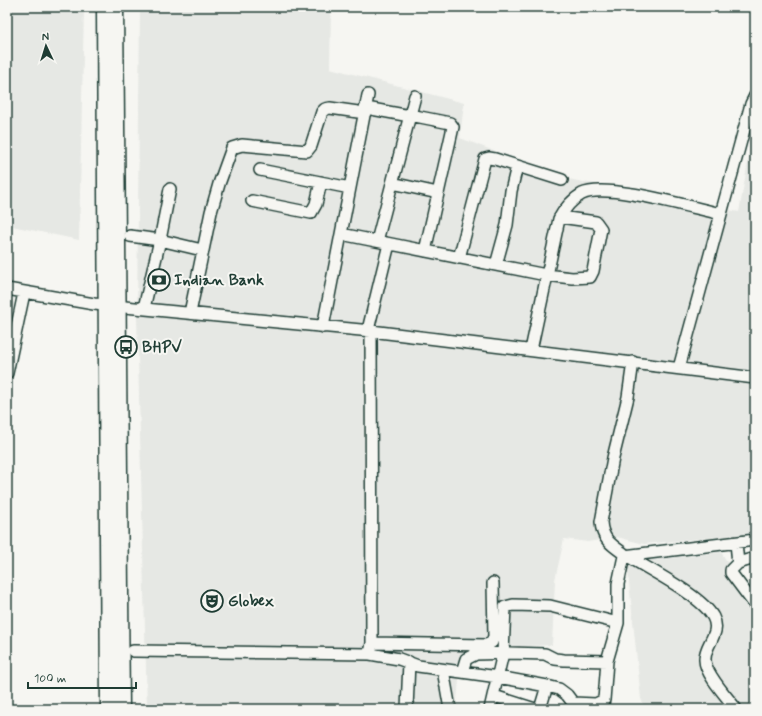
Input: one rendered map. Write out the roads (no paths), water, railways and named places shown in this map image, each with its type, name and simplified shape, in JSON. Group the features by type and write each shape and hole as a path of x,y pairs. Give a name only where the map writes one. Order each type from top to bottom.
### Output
{"main road":[{"path":"104,7 122,709"},
{"path":"108,709 112,306 118,111 116,7"}],"street":[{"path":"324,326 368,95"},
{"path":"377,241 415,96"},
{"path":"679,368 751,104 755,96"},
{"path":"190,313 202,250 218,184 232,148 242,145 307,151 311,146 322,112 325,109 330,108 410,115 450,123 453,127 425,251"},
{"path":"459,258 485,159 489,158 562,180"},
{"path":"496,265 506,226 511,191 517,166"},
{"path":"260,170 350,188"},
{"path":"252,201 311,213 316,204 321,182"},
{"path":"392,183 438,193"},
{"path":"144,308 170,189"},
{"path":"531,350 546,275 560,217 563,211 582,194 606,190 721,214"},
{"path":"341,234 546,275 583,279 590,277 593,271 601,229 599,225 596,222 560,217"},
{"path":"130,236 160,240 202,250"},
{"path":"371,649 369,331 389,244"},
{"path":"7,290 112,306 369,331 755,378"},
{"path":"7,373 24,293"},
{"path":"633,362 628,397 604,496 601,522 602,532 606,539 625,555 684,590 706,607 714,618 716,628 712,643 706,652 705,663 713,679 736,709"},
{"path":"625,555 755,540"},
{"path":"736,543 738,563"},
{"path":"371,649 418,666 498,676 560,689 573,706 602,702 604,698 607,661 618,623 618,584 625,555"},
{"path":"755,558 738,563 731,570 755,605"},
{"path":"133,651 371,649 487,645 492,642 494,636 493,583"},
{"path":"490,709 503,653 503,611 507,606 558,607 618,623"},
{"path":"462,672 466,659 470,656 503,653 545,654 555,659 564,660 607,661"},
{"path":"408,709 409,662"},
{"path":"444,670 450,709"},
{"path":"540,709 548,686"},
{"path":"494,696 535,709"}],"place":[{"name":"Indian Bank","path":"159,280"},
{"name":"BHPV","path":"126,347"},
{"name":"Globex","path":"212,601"}]}
